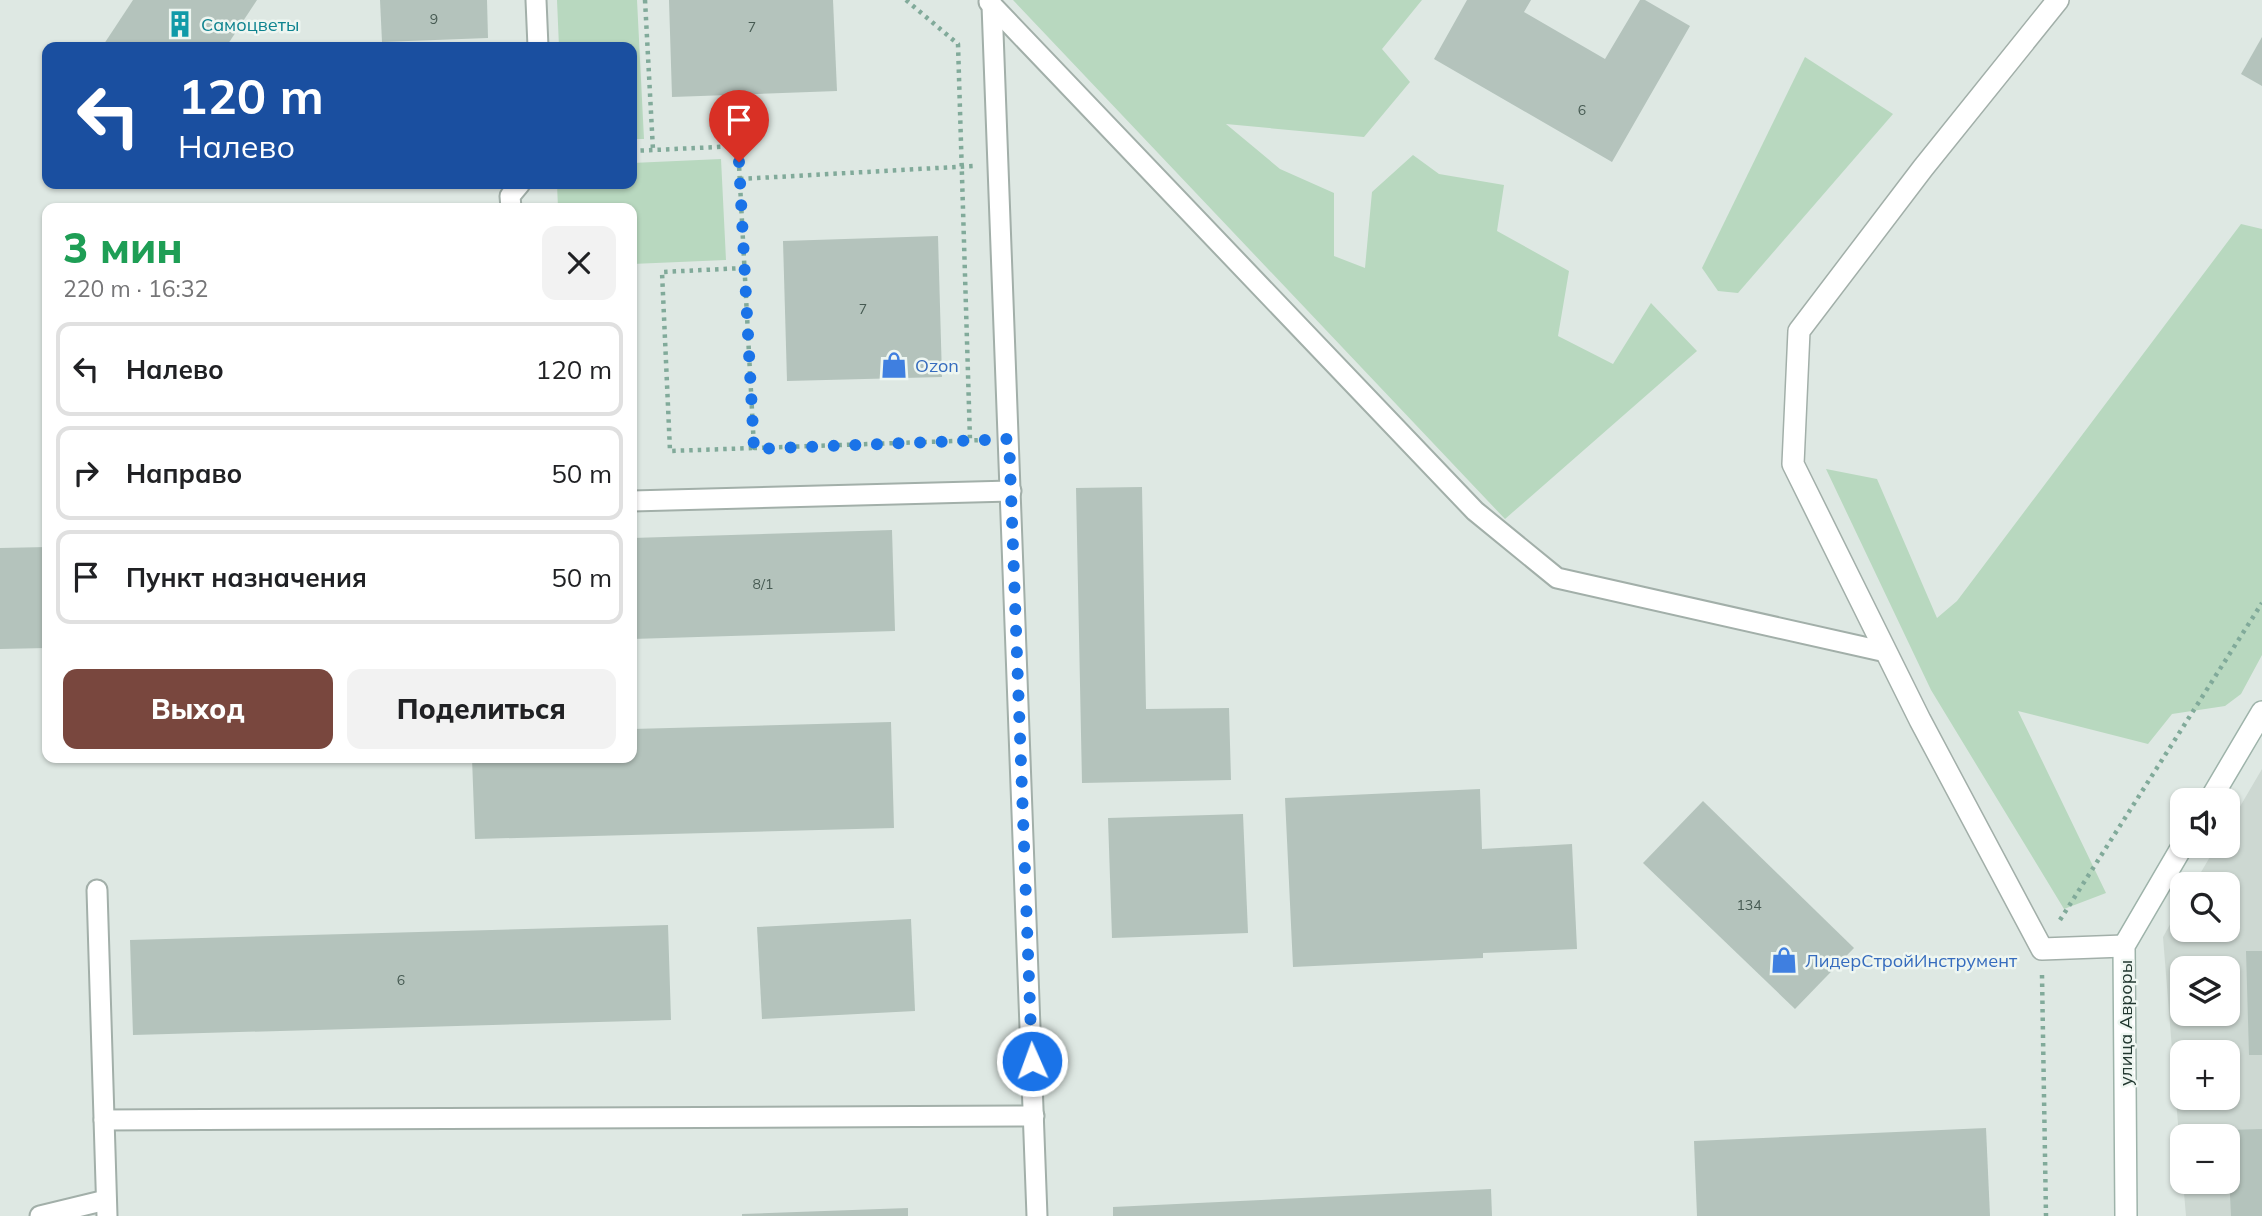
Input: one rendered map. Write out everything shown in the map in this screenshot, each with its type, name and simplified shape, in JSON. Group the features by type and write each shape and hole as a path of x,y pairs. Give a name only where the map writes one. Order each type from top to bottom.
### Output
{"street":[{"path":"2058,0 1923,168 1799,331 1793,464 1886,652 2042,949 2124,946"},
{"path":"2217,788 2262,712"},
{"name":"улица Авроры","path":"2126,1216 2124,946 2175,858"}],"lane":[{"path":"536,0 538,42"},
{"path":"989,2 1475,511 1557,578 1886,652"},
{"path":"989,2 999,165 1037,1216"},
{"path":"637,501 1011,491"},
{"path":"40,1216 106,1208 97,890"},
{"path":"104,1119 1034,1116"}],"path":[{"path":"645,0 653,150"},
{"path":"906,0 958,44 970,440"},
{"path":"637,151 738,145 754,449"},
{"path":"740,179 999,165"},
{"path":"745,268 662,272 670,451 1009,439"},
{"path":"2046,1216 2042,949 2262,603"}],"shaded area":[{"path":"2262,769 2262,1216 2186,1216 2184,1194 2240,1194 2240,1124 2178,1124 2177,1110 2240,1110 2240,1040 2171,1040 2170,1026 2240,1026 2240,956 2170,956 2170,1024 2163,937 2170,924 2170,942 2240,942 2240,872 2201,872 2209,858 2240,858 2240,807"}],"green space":[{"path":"557,0 637,0 644,139 637,139 637,42 559,42"},
{"path":"1013,0 1422,0 1382,49 1410,82 1364,137 1226,124 1280,169 1334,193 1334,256 1365,268 1372,192 1413,155 1439,174 1504,185 1497,231 1569,271 1558,336 1613,364 1651,303 1697,351 1505,519"},
{"path":"1805,57 1893,114 1738,293 1718,291 1702,268"},
{"path":"721,159 726,260 637,264 637,203 558,203 557,189 637,189 637,163"},
{"path":"2241,224 2262,229 2262,655 2241,694 2225,706 2172,714 2148,744 2018,711 2106,893 2064,909 1931,690 1826,469 1877,479 1937,618 1957,601"}],"building":[{"name":"Самоцветы","path":"133,0 257,0 229,42 105,42"},
{"path":"380,0 487,0 488,38 382,42"},
{"path":"669,0 833,0 837,91 672,97"},
{"path":"1467,0 1531,0 1524,12 1605,59 1640,0 1645,0 1690,26 1612,162 1434,59"},
{"path":"2262,37 2262,86 2241,74"},
{"path":"938,236 942,377 787,381 783,241"},
{"path":"1142,487 1146,709 1229,708 1231,780 1082,783 1076,488"},
{"path":"892,530 895,631 637,639 637,538"},
{"path":"42,547 42,648 0,649 0,548"},
{"path":"891,722 894,828 475,839 472,763 637,763 637,729"},
{"path":"1480,789 1482,849 1572,844 1577,949 1483,953 1483,958 1293,967 1285,798"},
{"path":"1703,801 1854,948 1795,1009 1643,863"},
{"path":"1243,814 1248,933 1112,938 1108,818"},
{"path":"911,919 915,1011 762,1019 757,927"},
{"path":"668,925 671,1020 133,1035 130,940"},
{"path":"2246,951 2262,951 2262,1055 2249,1055"},
{"path":"1986,1128 1990,1216 1697,1216 1694,1141"},
{"path":"2262,1129 2262,1216 2231,1216 2230,1194 2240,1194 2240,1130"},
{"path":"1491,1189 1492,1216 1113,1216 1113,1207"},
{"path":"908,1208 908,1216 742,1216 742,1214"}],"place":[{"name":"Самоцветы","path":"180,24"},
{"name":"Ozon","path":"894,365"},
{"name":"ЛидерСтройИнструмент","path":"1784,960"}],"route":[{"path":"739,162 754,449 1009,439 1032,1061"}]}
